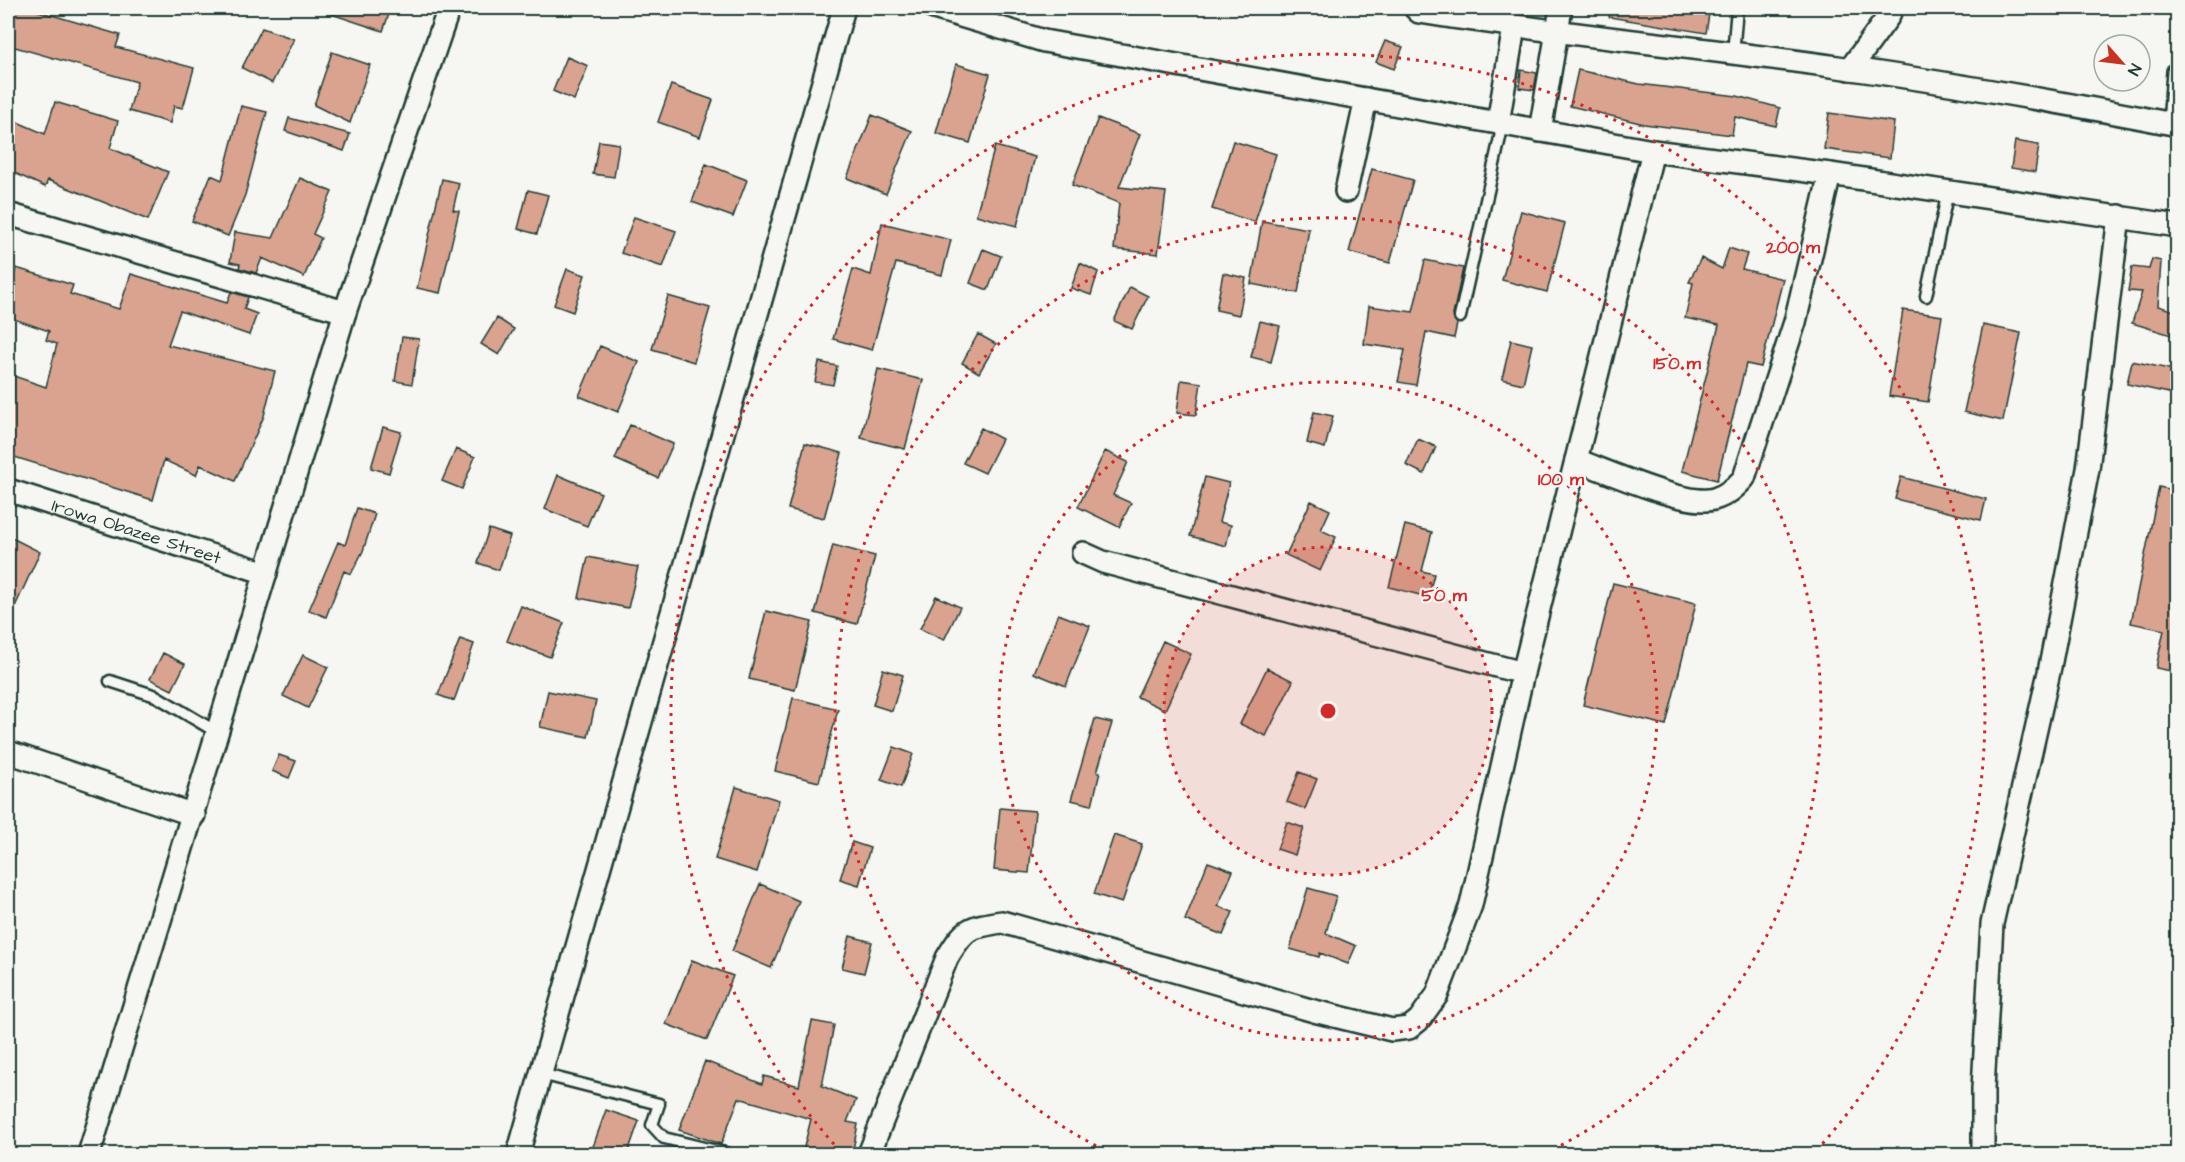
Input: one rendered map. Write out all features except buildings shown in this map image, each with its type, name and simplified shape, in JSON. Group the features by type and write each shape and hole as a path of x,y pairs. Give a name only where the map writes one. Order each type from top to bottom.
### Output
{"street":[{"path":"89,1155 345,312 449,8"},
{"path":"518,1155 844,8"},
{"path":"934,8 1044,41 1653,152 1830,174 2178,226"},
{"path":"1415,8 1419,12 1514,27 1850,69 2095,109 2176,125 2178,72"},
{"path":"1540,131 1561,8"},
{"path":"1850,69 1888,17 1892,8"},
{"path":"1501,124 1514,27"},
{"path":"1346,191 1366,99"},
{"path":"869,1155 947,958 962,933 980,926 1002,922 1314,1011 1392,1030 1409,1028 1419,1020 1437,995 1471,905 1523,673 1653,152"},
{"path":"1576,460 1690,500 1712,500 1728,494 1744,478 1795,322 1830,174"},
{"path":"8,214 345,312"},
{"path":"1983,1155 1983,1089 1992,924 2049,672 2088,469 2118,216"},
{"name":"Irowa Obazee Street","path":"8,490 266,573"},
{"path":"1083,553 1103,562 1523,673"},
{"path":"8,752 194,815"}],"lane":[{"path":"1733,54 1737,8"},
{"path":"1460,317 1501,124"},
{"path":"1926,296 1947,191"},
{"path":"110,681 156,696 216,731"},
{"path":"541,1074 659,1104 652,1125 664,1138 729,1155"}]}
